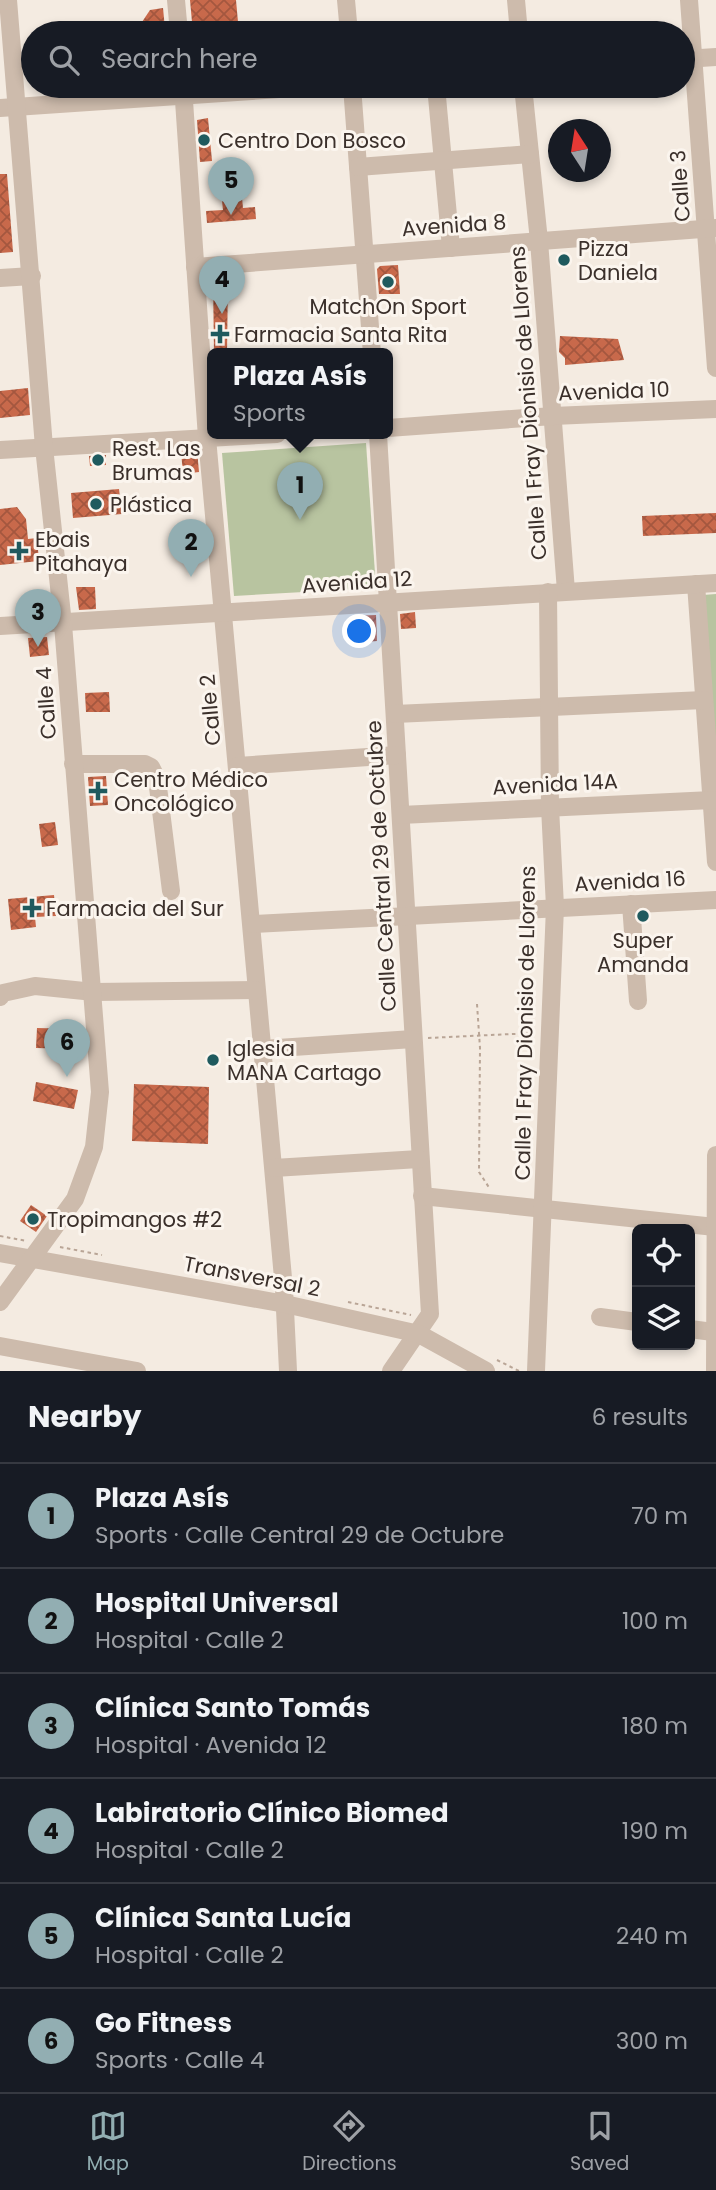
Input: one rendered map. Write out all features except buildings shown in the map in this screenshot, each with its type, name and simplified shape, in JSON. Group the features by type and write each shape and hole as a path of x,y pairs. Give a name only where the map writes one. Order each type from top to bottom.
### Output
{"street":[{"name":"Calle 4","path":"0,1302 75,1199 94,1147 100,1092 94,992 63,624 44,447 32,276 8,107 8,0"},
{"path":"176,0 178,21"},
{"path":"346,0 348,21"},
{"path":"516,0 518,21"},
{"name":"Calle 3","path":"689,0 689,21"},
{"path":"695,58 716,57"},
{"path":"8,107 101,98"},
{"name":"Calle 2","path":"184,98 207,438"},
{"path":"353,98 372,348"},
{"path":"437,98 451,248"},
{"name":"Calle 1 Fray Dionisio de Llorens","path":"524,98 553,416 557,592 549,706 555,908 536,1371"},
{"name":"Calle 3","path":"693,98 711,229 716,368"},
{"path":"358,167 530,154"},
{"name":"Avenida 8","path":"195,267 711,229"},
{"path":"0,278 32,276"},
{"name":"Avenida 10","path":"393,428 553,416 716,409"},
{"path":"0,450 207,438"},
{"name":"Calle 2","path":"207,439 274,1168 288,1371"},
{"name":"Calle Central 29 de Octubre","path":"377,439 430,1314 419,1334 391,1371"},
{"name":"Avenida 12","path":"0,626 716,583"},
{"path":"696,584 716,862"},
{"path":"395,714 704,699"},
{"path":"238,766 397,755"},
{"path":"73,764 145,764 151,767 157,779 171,891"},
{"name":"Avenida 14A","path":"401,815 712,800"},
{"name":"Avenida 16","path":"252,924 716,900"},
{"path":"631,904 638,1001"},
{"path":"0,997 3,993 35,986 94,992 256,990"},
{"path":"263,1049 413,1039"},
{"path":"715,1371 713,1332 716,1156"},
{"path":"274,1168 419,1159"},
{"path":"422,1196 715,1227"},
{"name":"Transversal 2","path":"0,1253 285,1304 419,1334 486,1371"},
{"path":"600,1317 632,1321"},
{"path":"695,1330 713,1332"},
{"path":"0,1346 137,1371"}],"path":[{"path":"477,1004 479,1172 501,1204"},
{"path":"413,1039 550,1032"}],"green space":[{"path":"366,443 376,588 234,596 222,453"},
{"path":"716,594 716,788 703,595"}],"place":[{"name":"Centro Don Bosco","path":"204,140"},
{"name":"Clínica Santa Lucía","path":"231,215"},
{"name":"Pizza Daniela","path":"564,260"},
{"name":"MatchOn Sport","path":"388,282"},
{"name":"Labiratorio Clínico Biomed","path":"222,314"},
{"name":"Farmacia Santa Rita","path":"220,334"},
{"name":"Rest. Las Brumas","path":"98,460"},
{"name":"Plástica","path":"96,504"},
{"name":"Plaza Asís","path":"300,520"},
{"name":"Ebais Pitahaya","path":"19,551"},
{"name":"Hospital Universal","path":"191,577"},
{"name":"Clínica Santo Tomás","path":"38,647"},
{"name":"Centro Médico Oncológico","path":"98,791"},
{"name":"Farmacia del Sur","path":"32,908"},
{"name":"Super Amanda","path":"643,916"},
{"name":"Iglesia MANA Cartago","path":"213,1060"},
{"name":"Go Fitness","path":"67,1077"},
{"name":"Tropimangos #2","path":"33,1219"}]}
